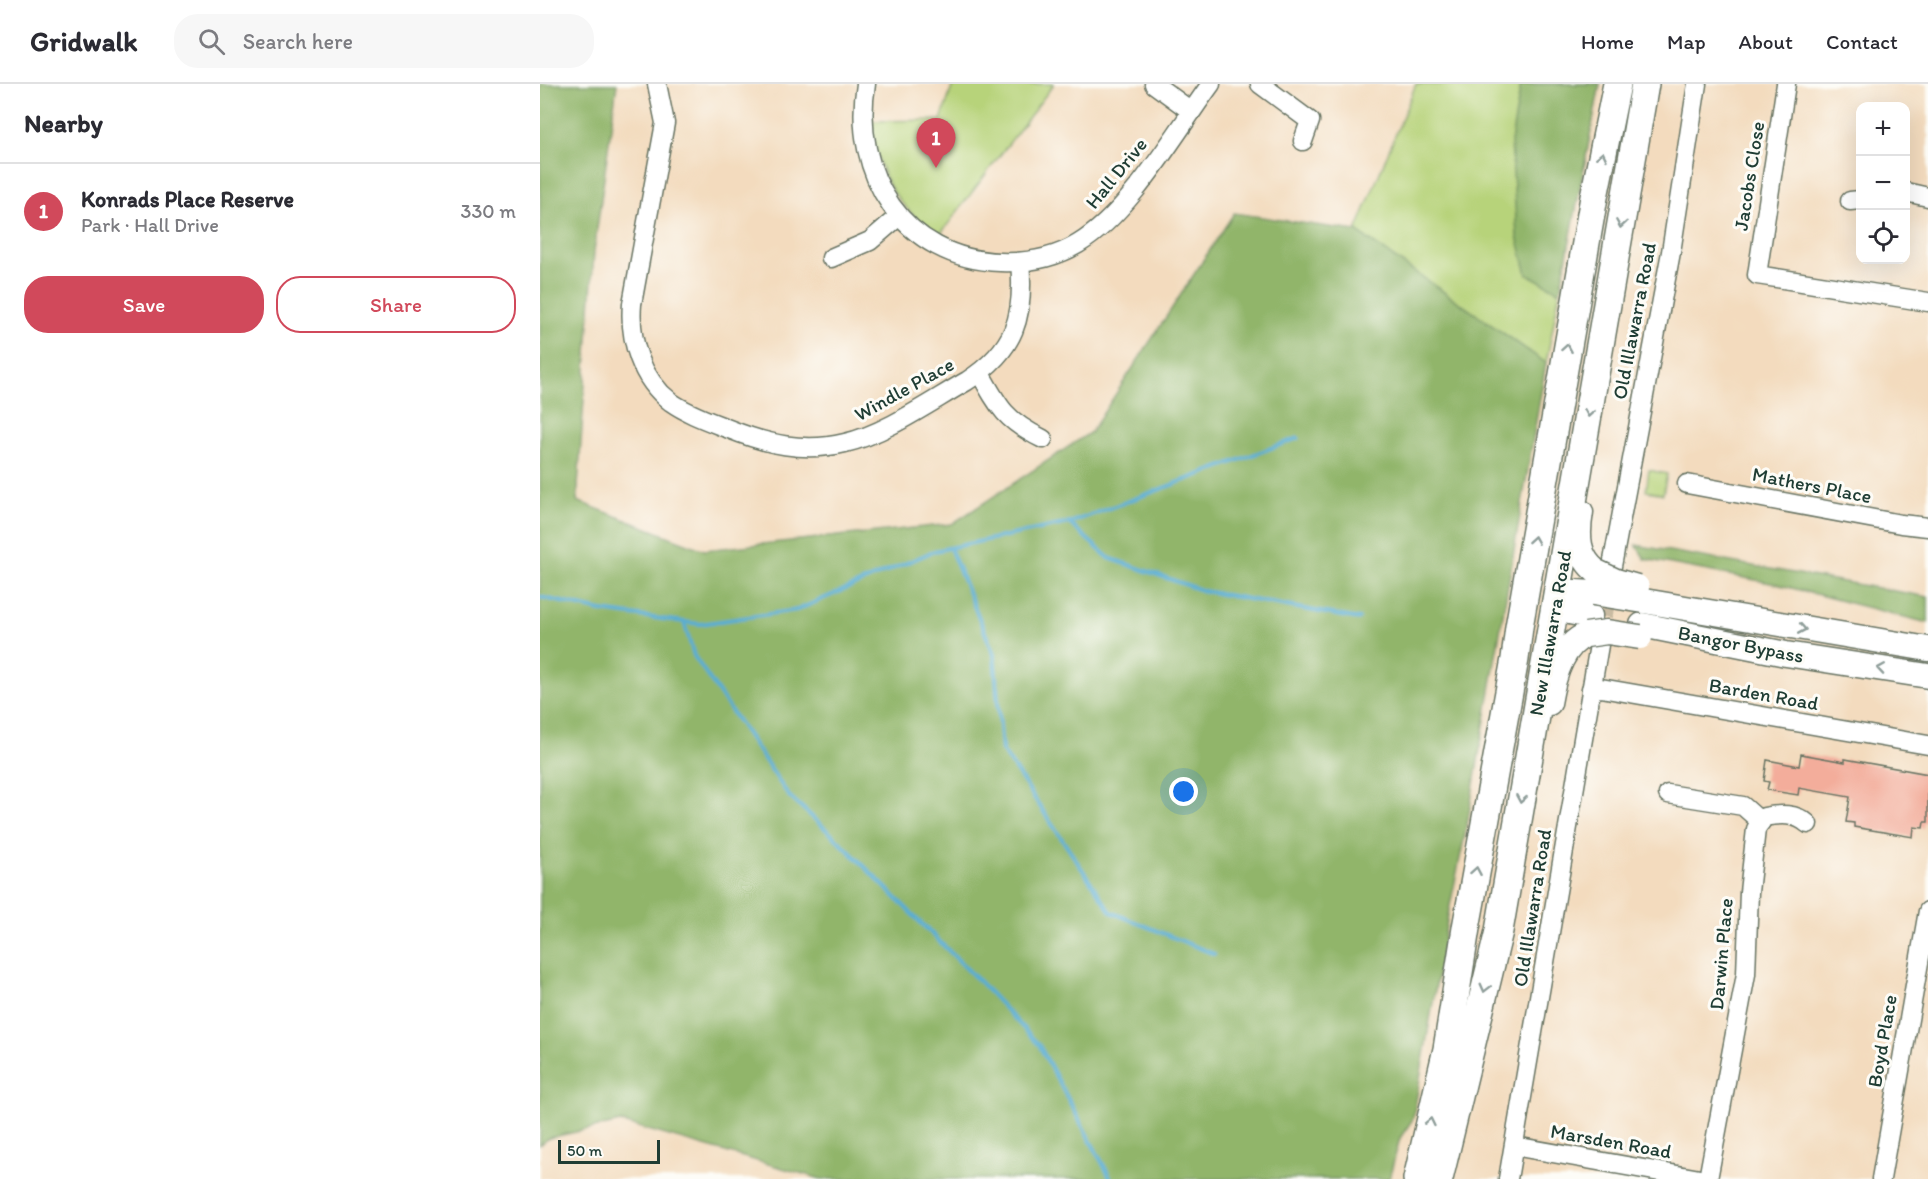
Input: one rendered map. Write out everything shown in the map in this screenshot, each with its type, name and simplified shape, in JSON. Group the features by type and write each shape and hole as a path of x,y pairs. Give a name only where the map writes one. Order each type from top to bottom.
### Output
{"highway":[{"name":"New Illawarra Road","path":"1417,1179 1447,1049 1593,196 1617,84"},
{"name":"New Illawarra Road","path":"1439,1179 1499,931 1645,84"},
{"path":"1524,600 1555,601"}],"main road":[{"path":"1582,448 1589,476 1579,523 1579,540 1587,562 1601,577"},
{"name":"Bangor Bypass","path":"1928,650 1744,619 1645,595 1601,577 1555,601 1592,632 1641,631 1928,676"},
{"path":"1529,753 1543,733 1552,688 1564,657 1577,640 1592,632"}],"street":[{"name":"Windle Place","path":"657,84 665,123 631,319 636,349 650,378 671,401 699,417 756,440 787,447 844,444 872,434 980,373 999,354 1014,329 1022,294 1020,262"},
{"name":"Hall Drive","path":"866,84 862,116 866,152 880,187 899,216 921,236 954,254 994,262 1034,260 1062,252 1077,245 1104,225 1151,169 1211,84"},
{"path":"1154,84 1191,111"},
{"path":"1260,84 1310,121 1303,141"},
{"name":"Old Illawarra Road","path":"1601,577 1671,252 1697,84"},
{"name":"Jacobs Close","path":"1786,84 1757,275 1928,302"},
{"path":"1910,193 1928,196"},
{"path":"831,258 870,241 899,216"},
{"path":"980,373 1006,415 1021,428 1043,439"},
{"name":"Mathers Place","path":"1688,484 1877,520 1928,527"},
{"name":"Old Illawarra Road","path":"1508,1179 1591,689 1592,632"},
{"name":"Barden Road","path":"1591,689 1601,688 1928,745"},
{"path":"1668,794 1743,806 1761,822 1764,817 1781,813 1803,819 1808,824"},
{"name":"Darwin Place","path":"1708,1179 1746,974 1749,892 1756,829 1761,822"},
{"name":"Boyd Place","path":"1881,1179 1928,911"},
{"name":"Marsden Road","path":"1514,1146 1700,1179"}],"green space":[{"path":"540,84 617,84 594,251 577,501 704,550 952,524 1091,432 1234,213 1356,231 1546,363 1467,825 1448,915 1413,1119 1400,1138 1389,1179 821,1179 620,1122 549,1138 540,1145"},
{"path":"953,84 1054,84 939,236 911,213 890,187 878,157 872,121 941,120"},
{"path":"1416,84 1600,84 1546,363 1356,231"},
{"path":"1521,84 1600,84 1560,292 1527,274 1517,236 1511,141"},
{"path":"1649,470 1667,474 1663,494 1646,491"},
{"path":"1636,545 1928,597 1928,623 1776,584 1645,559"}],"building":[{"path":"1801,754 1845,762 1845,759 1928,774 1928,822 1924,822 1923,828 1914,827 1913,837 1854,827 1854,823 1846,822 1850,797 1799,788 1798,795 1767,790 1769,782 1764,781 1767,760 1799,766"}],"waterway":[{"path":"540,597 601,611 700,624 797,610 934,551 1069,523 1298,438"},
{"path":"1069,523 1109,558 1204,591 1359,619"},
{"path":"950,548 994,654 1002,750 1111,912 1214,954"},
{"path":"684,622 694,656 789,796 840,842 978,980 1039,1045 1111,1179"}],"tunnel":[{"path":"1599,643 1609,584"}],"place":[{"name":"Konrads Place Reserve","path":"936,168"}]}
